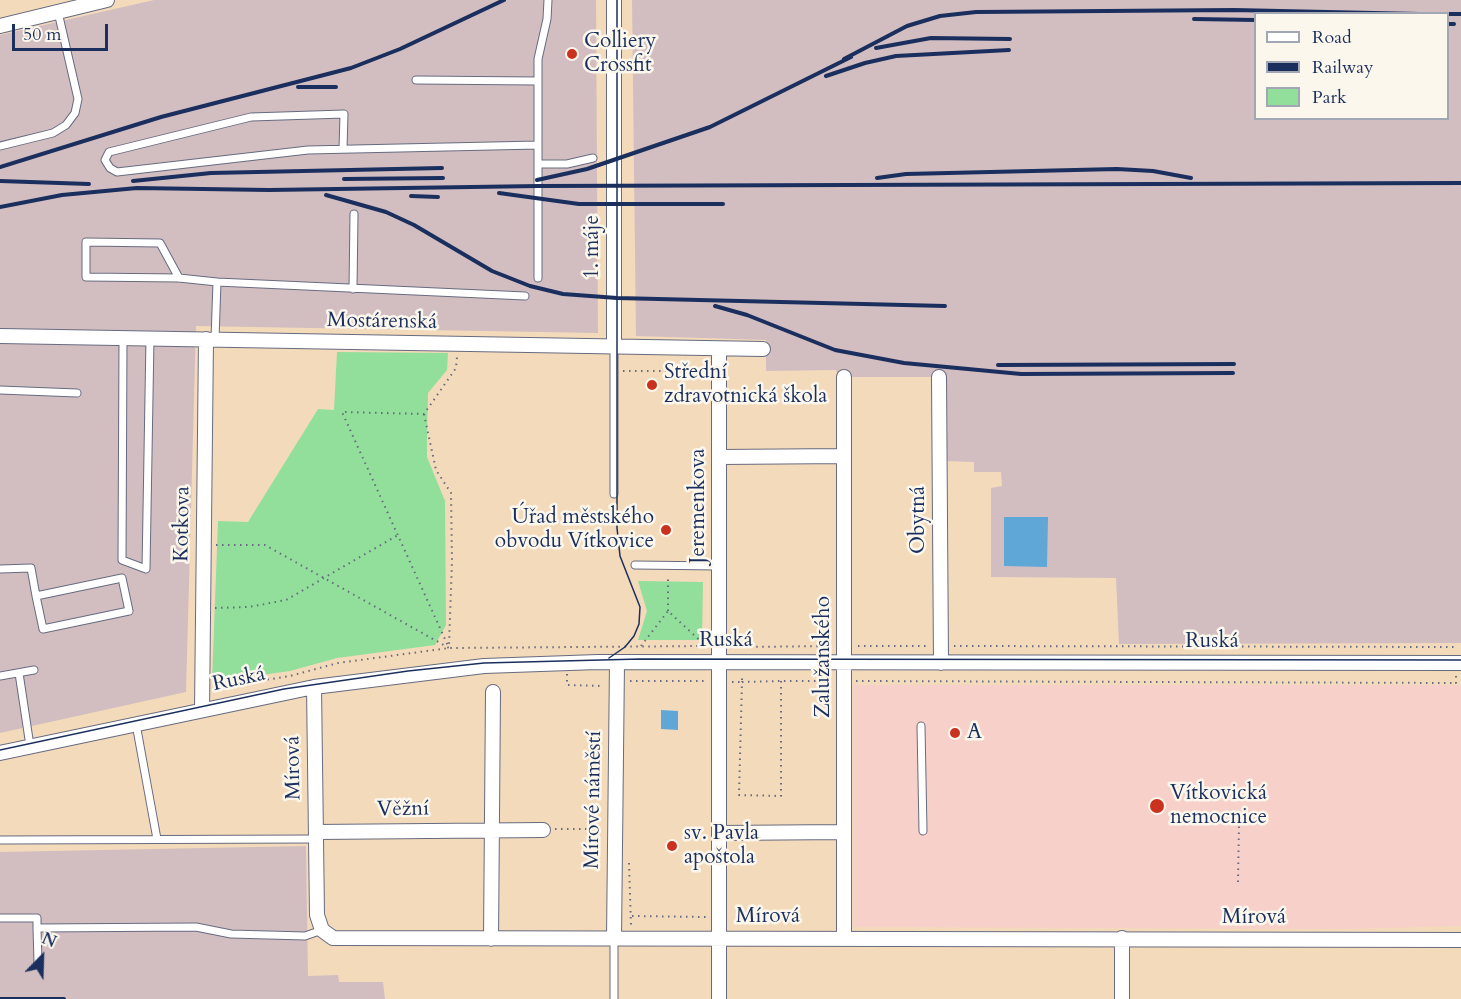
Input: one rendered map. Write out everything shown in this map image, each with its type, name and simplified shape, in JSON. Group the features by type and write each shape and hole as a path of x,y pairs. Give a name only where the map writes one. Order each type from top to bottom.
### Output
{"street":[{"path":"0,26 107,0"},
{"name":"1. máje","path":"614,0 614,345"},
{"name":"Mostárenská","path":"0,336 614,345 763,350"},
{"name":"Kotkova","path":"201,710 211,339"},
{"name":"Jeremenkova","path":"719,349 720,566 713,644 719,662"},
{"name":"Zalužanského","path":"844,377 844,937"},
{"name":"Obytná","path":"939,378 940,663"},
{"path":"720,457 844,456"},
{"name":"Ruská","path":"0,753 314,687 438,670 617,662 1461,663"},
{"name":"Mírové náměstí","path":"614,938 617,662"},
{"path":"719,662 719,999"},
{"name":"Mírová","path":"314,687 317,915 322,930 339,939 844,937 1461,940"},
{"path":"491,939 493,692"},
{"name":"Věžní","path":"316,835 543,830"},
{"path":"719,833 844,832"},
{"path":"1122,938 1122,999"}],"lane":[{"path":"538,278 537,81 538,59 547,19 548,0"},
{"path":"0,146 53,133 66,125 75,113 78,99 58,12"},
{"path":"416,80 537,81"},
{"path":"343,149 344,114 250,117 109,152 105,159 110,168 117,172 308,150 538,145"},
{"path":"538,164 567,164 593,158"},
{"path":"353,288 354,214"},
{"path":"179,278 160,243 86,242 86,277 179,278 217,282 525,296"},
{"path":"211,339 217,282"},
{"path":"123,338 122,560 146,569 150,338"},
{"name":"1. máje","path":"614,345 614,494"},
{"path":"0,390 77,393"},
{"path":"635,565 720,566"},
{"path":"0,569 31,568 36,596 43,629 129,611 122,578 36,596"},
{"path":"0,676 34,670"},
{"path":"19,673 30,746"},
{"path":"136,724 157,839"},
{"path":"921,726 923,831"},
{"path":"0,840 316,835"},
{"path":"0,918 37,918 38,962"},
{"path":"38,928 196,927 231,934 305,936 322,930"},
{"path":"614,938 614,999"}],"path":[{"path":"449,648 452,561 451,493 436,470 424,414 456,368 458,344"},
{"path":"614,370 712,372"},
{"path":"424,414 342,412 449,648"},
{"path":"203,608 249,607 286,600 398,535"},
{"path":"204,544 266,546 449,648"},
{"path":"640,647 668,611 668,565"},
{"path":"668,611 713,644"},
{"path":"202,690 290,676 338,663 449,648 640,647 733,642 743,647 1456,647"},
{"path":"566,647 567,685 601,684 605,687"},
{"path":"640,681 709,681"},
{"path":"781,681 781,796 739,795 742,682 781,681 845,681 1456,683"},
{"path":"1238,882 1239,823"},
{"path":"543,830 615,829"},
{"path":"631,916 719,917"}],"shaded area":[{"path":"154,0 596,0 598,333 196,326 186,692 0,733 0,35"},
{"path":"632,0 1461,0 1461,643 1119,644 1116,578 991,577 991,488 1002,486 1001,472 974,472 974,462 944,461 939,377 839,377 836,370 766,371 766,340 636,336"},
{"name":"Vítkovická nemocnice","path":"853,685 1461,685 1461,926 1346,929 853,927"},
{"path":"306,846 308,976 338,975 339,982 383,982 385,999 0,999 0,852"}],"green space":[{"path":"337,352 448,353 447,370 428,393 427,438 427,457 445,501 446,625 435,645 337,658 290,671 212,682 218,521 248,522 318,409 334,410"},
{"path":"638,581 703,582 702,640 638,640 647,611"}],"water":[{"path":"1004,517 1048,517 1047,567 1004,566"},
{"path":"661,710 678,711 678,730 661,729"}],"tram line":[{"path":"609,658 625,647 634,636 639,624 640,607 620,556 617,528 617,0"},
{"path":"0,750 284,689 408,671 484,663 640,659 1461,660"}],"railway":[{"path":"0,167 161,117 351,68 400,49 504,0"},
{"path":"844,59 907,26 940,16 976,12 1234,10 1327,12"},
{"path":"1449,14 1461,14"},
{"path":"1194,19 1254,20"},
{"path":"1449,24 1454,24"},
{"path":"876,48 931,38 1010,39"},
{"path":"826,76 896,56 1009,50"},
{"path":"537,180 587,169 710,127 851,57"},
{"path":"298,87 336,87"},
{"path":"133,181 211,173 442,168"},
{"path":"877,178 906,174 1117,169 1153,171 1191,178"},
{"path":"344,179 443,178"},
{"path":"0,181 89,184"},
{"path":"0,207 62,195 137,188 269,190 539,186 1461,183"},
{"path":"499,193 579,204 723,204"},
{"path":"326,195 386,212 414,225 492,271 530,286 563,294 617,298 945,306"},
{"path":"411,196 438,197"},
{"path":"715,306 747,315 835,350 904,363 1021,374 1233,373"},
{"path":"998,365 1234,364"},
{"path":"0,999 64,999"}],"place":[{"name":"Colliery Crossfit","path":"572,54"},
{"name":"Střední zdravotnická škola","path":"652,385"},
{"name":"Úřad městského obvodu Vítkovice","path":"666,530"},
{"name":"A","path":"955,733"},
{"name":"Vítkovická nemocnice","path":"1157,806"},
{"name":"sv. Pavla apoštola","path":"672,846"}]}
